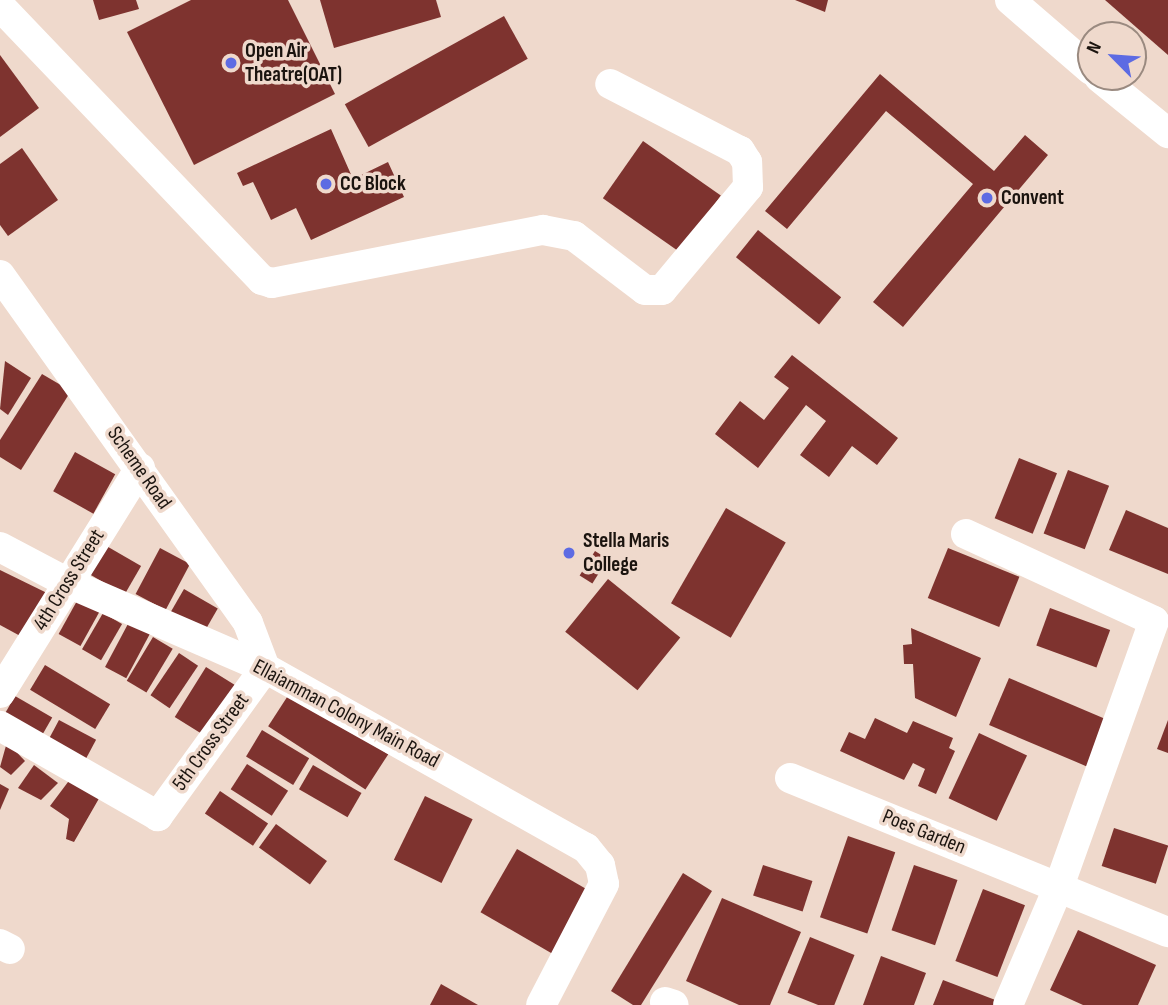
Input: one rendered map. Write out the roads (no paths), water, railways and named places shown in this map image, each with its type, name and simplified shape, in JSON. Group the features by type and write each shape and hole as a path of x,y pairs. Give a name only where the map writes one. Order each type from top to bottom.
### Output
{"street":[{"path":"1010,0 1077,58"},
{"path":"0,6 262,280 272,283 543,230 574,236 645,290 662,290 748,187 747,162 740,151 610,83"},
{"path":"1118,91 1165,125"},
{"name":"Scheme Road","path":"0,275 248,623 265,668"},
{"name":"4th Cross Street","path":"0,693 66,582 140,468"},
{"path":"966,534 1154,621 1059,886 1009,1005"},
{"name":"Ellaiamman Colony Main Road","path":"0,547 66,582 265,668 586,848 600,865 604,884 596,908 541,1005"},
{"name":"5th Cross Street","path":"0,726 158,816 265,668"},
{"name":"Poes Garden","path":"790,778 1168,932"}],"place":[{"name":"Open Air Theatre(OAT)","path":"231,63"},
{"name":"CC Block","path":"326,184"},
{"name":"Convent","path":"987,198"},
{"name":"Stella Maris College","path":"569,553"}]}
